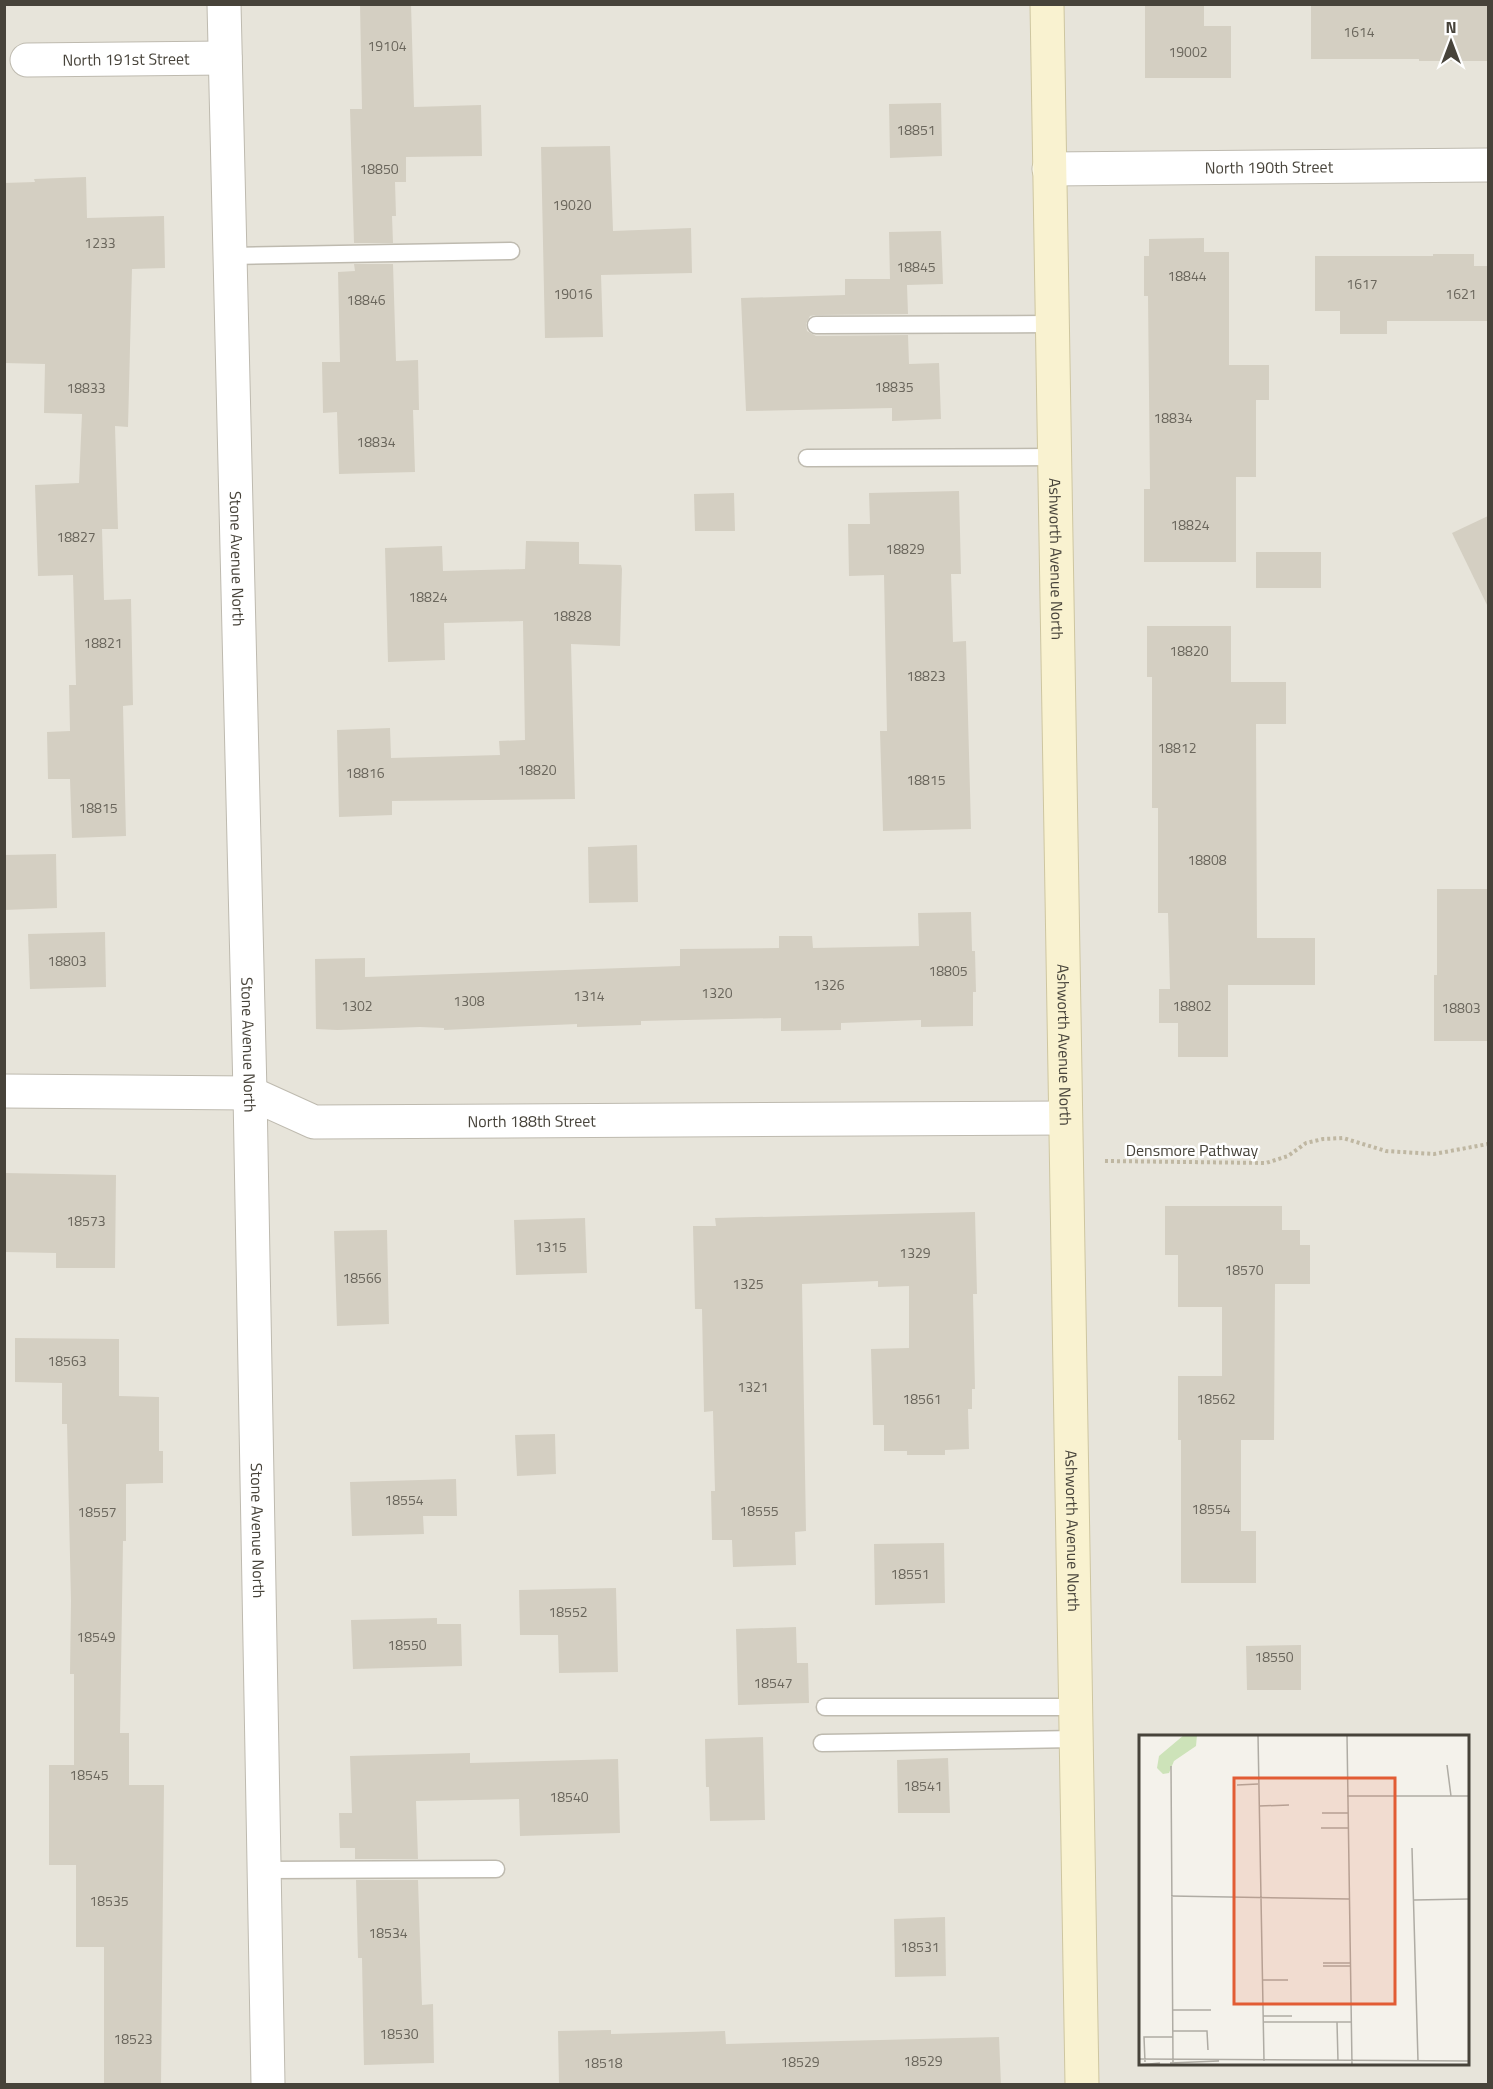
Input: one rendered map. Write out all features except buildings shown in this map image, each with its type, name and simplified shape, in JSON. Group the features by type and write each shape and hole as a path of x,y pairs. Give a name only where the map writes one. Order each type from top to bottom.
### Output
{"street":[{"name":"Stone Avenue North","path":"224,4 250,1093 268,2085"},
{"name":"Ashworth Avenue North","path":"1047,4 1082,2085"},
{"name":"North 191st Street","path":"27,60 225,58"},
{"name":"North 190th Street","path":"1049,169 1488,165"},
{"name":"North 188th Street","path":"4,1091 250,1093 314,1122 1065,1118"}],"lane":[{"path":"230,256 511,251"},
{"path":"816,325 1052,324"},
{"path":"807,458 1054,457"},
{"path":"825,1707 1075,1707"},
{"path":"822,1743 1076,1739"},
{"path":"264,1870 496,1869"}],"path":[{"name":"Densmore Pathway","path":"1066,1160 1266,1162 1288,1156 1306,1143 1333,1138 1343,1138 1386,1151 1434,1154 1488,1144"}],"shaded area":[{"path":"5,5 1488,5 1488,2084 5,2084"}]}
